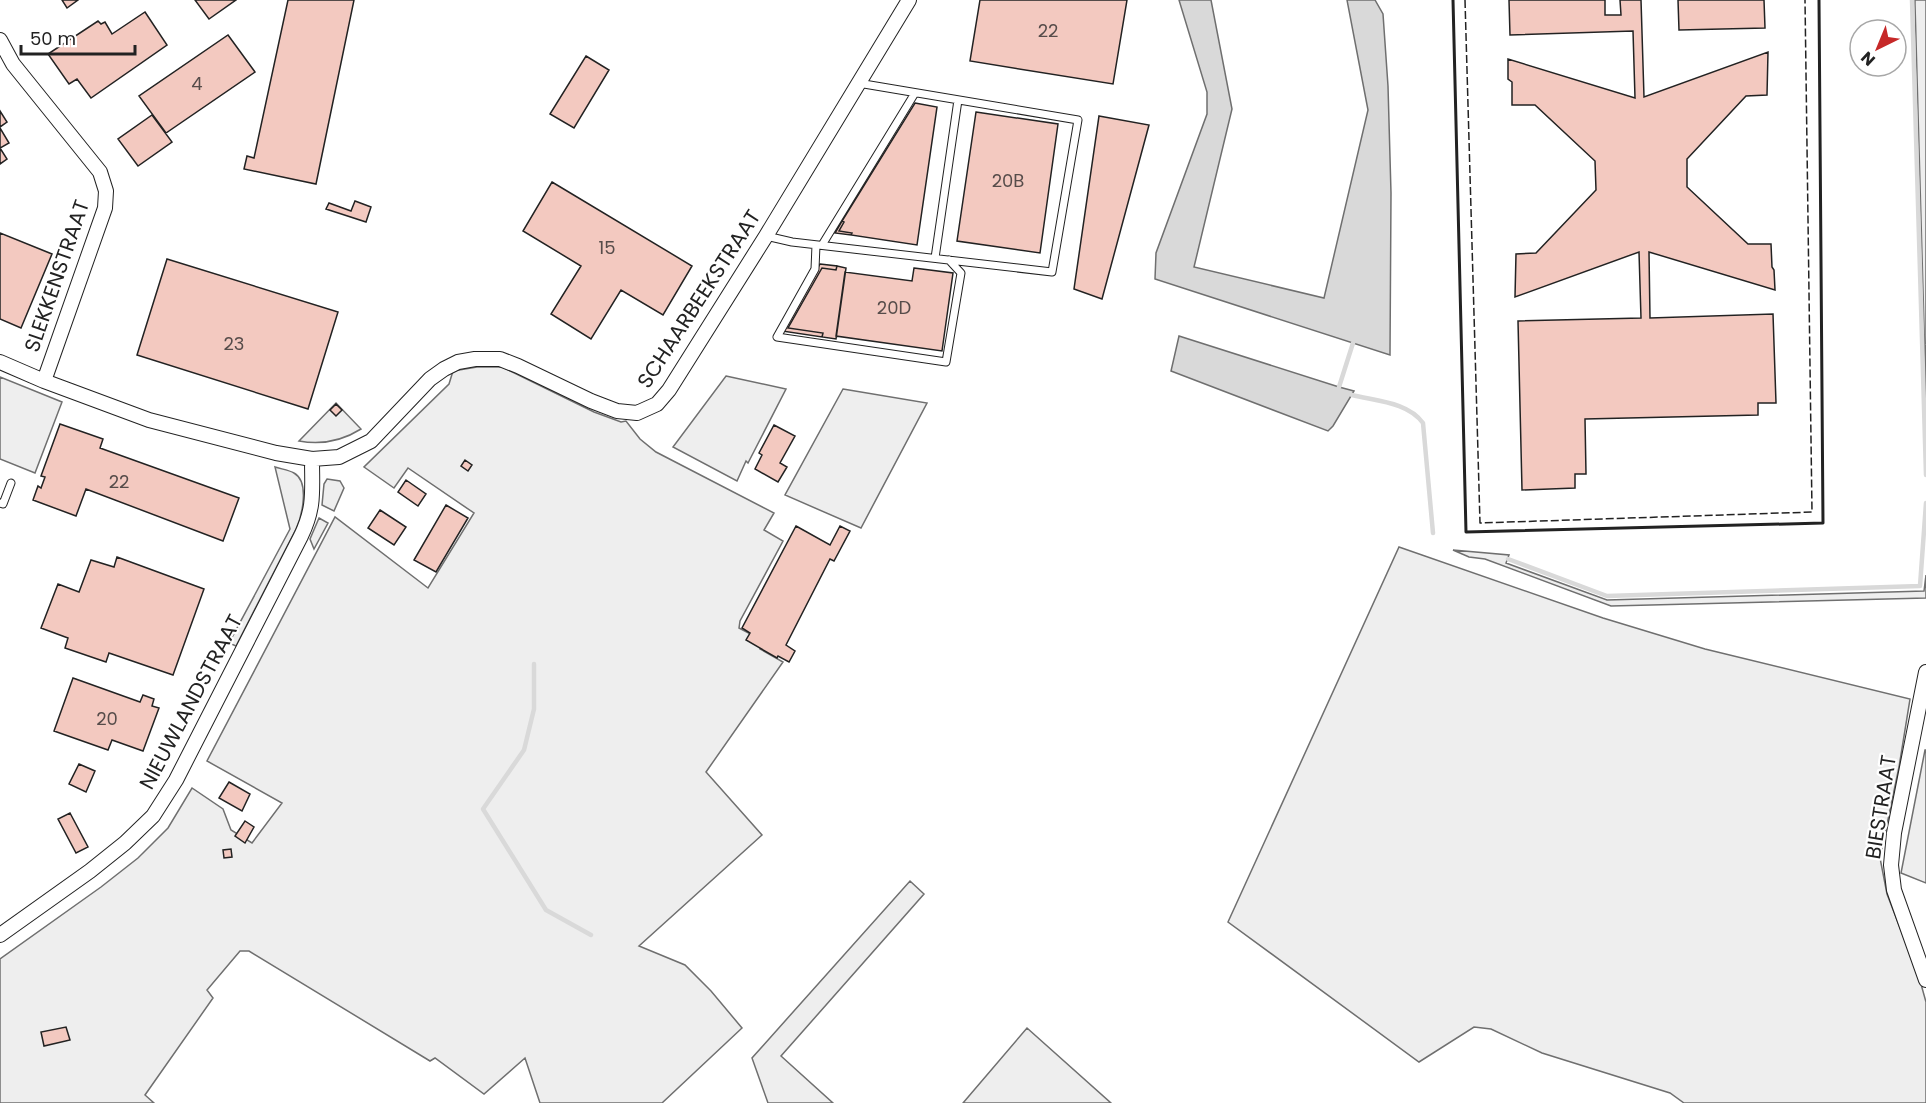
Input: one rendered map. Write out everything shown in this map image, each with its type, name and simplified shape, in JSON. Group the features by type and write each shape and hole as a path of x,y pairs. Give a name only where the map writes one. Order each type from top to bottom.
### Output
{"street":[{"name":"SCHAARBEEKSTRAAT","path":"0,362 149,420 276,453 312,459 339,457 371,441 430,379 458,362 475,358 500,359 591,401 617,411 637,413 657,404 669,390 766,236 909,0"},
{"name":"SLEKKENSTRAAT","path":"0,40 13,64 100,172 106,191 105,208 44,381"},
{"name":"NIEUWLANDSTRAAT","path":"0,935 90,871 125,843 153,816 176,780 302,536 310,518 312,459"},
{"name":"BIESTRAAT","path":"1926,672 1894,833 1892,865 1894,890 1926,980"}],"lane":[{"path":"766,236 792,242 1052,272 1078,120 858,83"},
{"path":"915,93 819,245 815,269 777,337 946,362 961,273 949,260"},
{"path":"935,258 958,100"},
{"path":"0,503 3,504 11,483"}],"shaded area":[{"path":"1179,0 1211,0 1232,109 1194,267 1324,298 1368,110 1347,0 1375,0 1383,14 1388,86 1391,193 1390,355 1155,279 1156,253 1207,114 1207,92"},
{"path":"1915,0 1926,0 1926,398 1915,4"},
{"path":"1179,336 1354,391 1328,431 1171,371"},
{"path":"477,367 502,367 594,412 621,422 626,421 640,439 656,452 774,513 764,530 783,541 740,621 739,628 764,641 760,649 783,662 706,772 762,835 639,946 685,965 711,991 742,1028 662,1103 540,1103 525,1058 484,1094 435,1058 430,1061 249,951 240,951 207,990 213,998 145,1095 154,1103 0,1103 0,959 138,858 168,828 192,788 223,809 231,830 252,843 282,803 207,761 335,517 428,588 474,513 408,468 394,488 364,467 449,384 453,371"},
{"path":"726,376 786,389 737,481 673,447"},
{"path":"0,377 62,402 35,473 0,459"},
{"path":"843,389 927,403 861,528 785,495"},
{"path":"336,403 361,429 331,441 299,441"},
{"path":"275,467 292,472 299,477 303,491 300,516 296,529 236,646 229,643 290,529"},
{"path":"327,479 340,481 344,488 334,511 322,505 324,484"},
{"path":"319,518 328,523 314,549 310,539"},
{"path":"1399,547 1603,618 1705,649 1910,699 1880,858 1887,894 1919,977 1926,1002 1926,1103 1684,1103 1670,1093 1542,1053 1491,1029 1474,1027 1419,1062 1228,922"},
{"path":"1453,550 1509,555 1506,563 1607,600 1924,591 1926,575 1926,598 1611,606 1485,559 1469,557"},
{"path":"1926,750 1926,883 1901,873"},
{"path":"910,881 924,894 781,1056 833,1103 768,1103 752,1058"},
{"path":"1027,1028 1111,1103 963,1103"}],"building":[{"path":"62,0 78,0 67,8"},
{"path":"195,0 236,0 209,19"},
{"path":"288,0 354,0 316,184 244,169 247,156 254,158"},
{"path":"980,0 1127,0 1113,84 970,61"},
{"path":"1509,0 1605,0 1605,15 1621,15 1620,0 1641,0 1644,97 1768,52 1767,95 1746,96 1687,159 1687,187 1748,244 1771,244 1775,290 1649,252 1650,318 1773,314 1776,403 1758,403 1758,415 1585,419 1586,474 1575,474 1575,488 1522,490 1518,321 1641,318 1639,252 1515,297 1516,254 1536,253 1596,190 1595,161 1535,105 1512,105 1512,82 1508,79 1508,59 1635,98 1633,31 1510,35"},
{"path":"1678,0 1764,0 1765,28 1679,30"},
{"path":"145,12 167,45 91,98 77,79 69,84 48,54 98,21 101,24 105,22 112,34"},
{"path":"228,35 255,72 166,133 139,96"},
{"path":"586,56 609,70 574,128 550,114"},
{"path":"915,103 937,107 917,245 851,235 852,233 839,231 844,222 842,221"},
{"path":"0,111 7,122 0,127"},
{"path":"976,112 1058,124 1040,253 957,241"},
{"path":"152,115 172,142 138,166 118,139"},
{"path":"1099,116 1149,125 1102,299 1074,289"},
{"path":"0,128 9,143 0,148"},
{"path":"0,148 7,159 0,164"},
{"path":"552,182 692,266 663,315 621,290 591,339 551,314 581,266 523,231"},
{"path":"355,201 371,207 366,222 326,209 329,203 351,211"},
{"path":"842,221 844,222 839,231 852,233 851,235 835,233"},
{"path":"0,233 52,254 21,328 0,319"},
{"path":"167,259 338,312 308,409 137,355"},
{"path":"820,264 837,266 836,270 822,268 788,328 823,333 822,337 782,331"},
{"path":"837,266 846,268 836,339 822,337 823,333 788,328 822,268 836,270"},
{"path":"914,268 953,273 942,351 836,336 845,272 912,281"},
{"path":"336,404 342,410 336,416 330,410"},
{"path":"60,424 103,439 100,448 239,498 223,541 86,489 76,516 33,500 38,486 41,488 45,477 41,476"},
{"path":"774,425 795,436 780,463 787,467 778,482 755,469 762,455 759,453"},
{"path":"465,460 472,465 468,471 461,466"},
{"path":"406,480 426,494 418,506 398,492"},
{"path":"446,505 468,518 436,572 414,560"},
{"path":"380,510 406,527 394,545 368,528"},
{"path":"796,526 830,545 840,526 850,531 834,561 830,559 786,645 795,651 789,662 778,656 777,658 746,640 750,633 742,628"},
{"path":"117,557 204,589 173,675 109,653 106,662 65,648 68,638 41,628 58,584 79,592 91,560 114,567"},
{"path":"73,678 140,702 143,695 154,699 152,706 159,708 143,751 112,740 108,750 54,731"},
{"path":"79,764 95,771 86,792 69,784"},
{"path":"229,782 250,794 242,811 219,798"},
{"path":"70,813 88,847 76,853 58,819"},
{"path":"245,821 254,827 245,843 235,836"},
{"path":"231,849 232,857 224,858 223,850"},
{"path":"66,1027 70,1040 44,1046 41,1032"}],"waterway":[{"path":"1912,0 1926,475"},
{"path":"1339,387 1353,343"},
{"path":"1352,395 1400,406 1417,416 1423,423 1433,533"},
{"path":"1508,559 1607,596 1920,586 1926,503"},
{"path":"534,664 534,709 524,750 483,809 546,910 591,935"}],"fence":[{"path":"1465,0 1480,523 1812,512 1805,0"}],"wall":[{"path":"1453,0 1466,532 1823,523 1819,0"}]}
